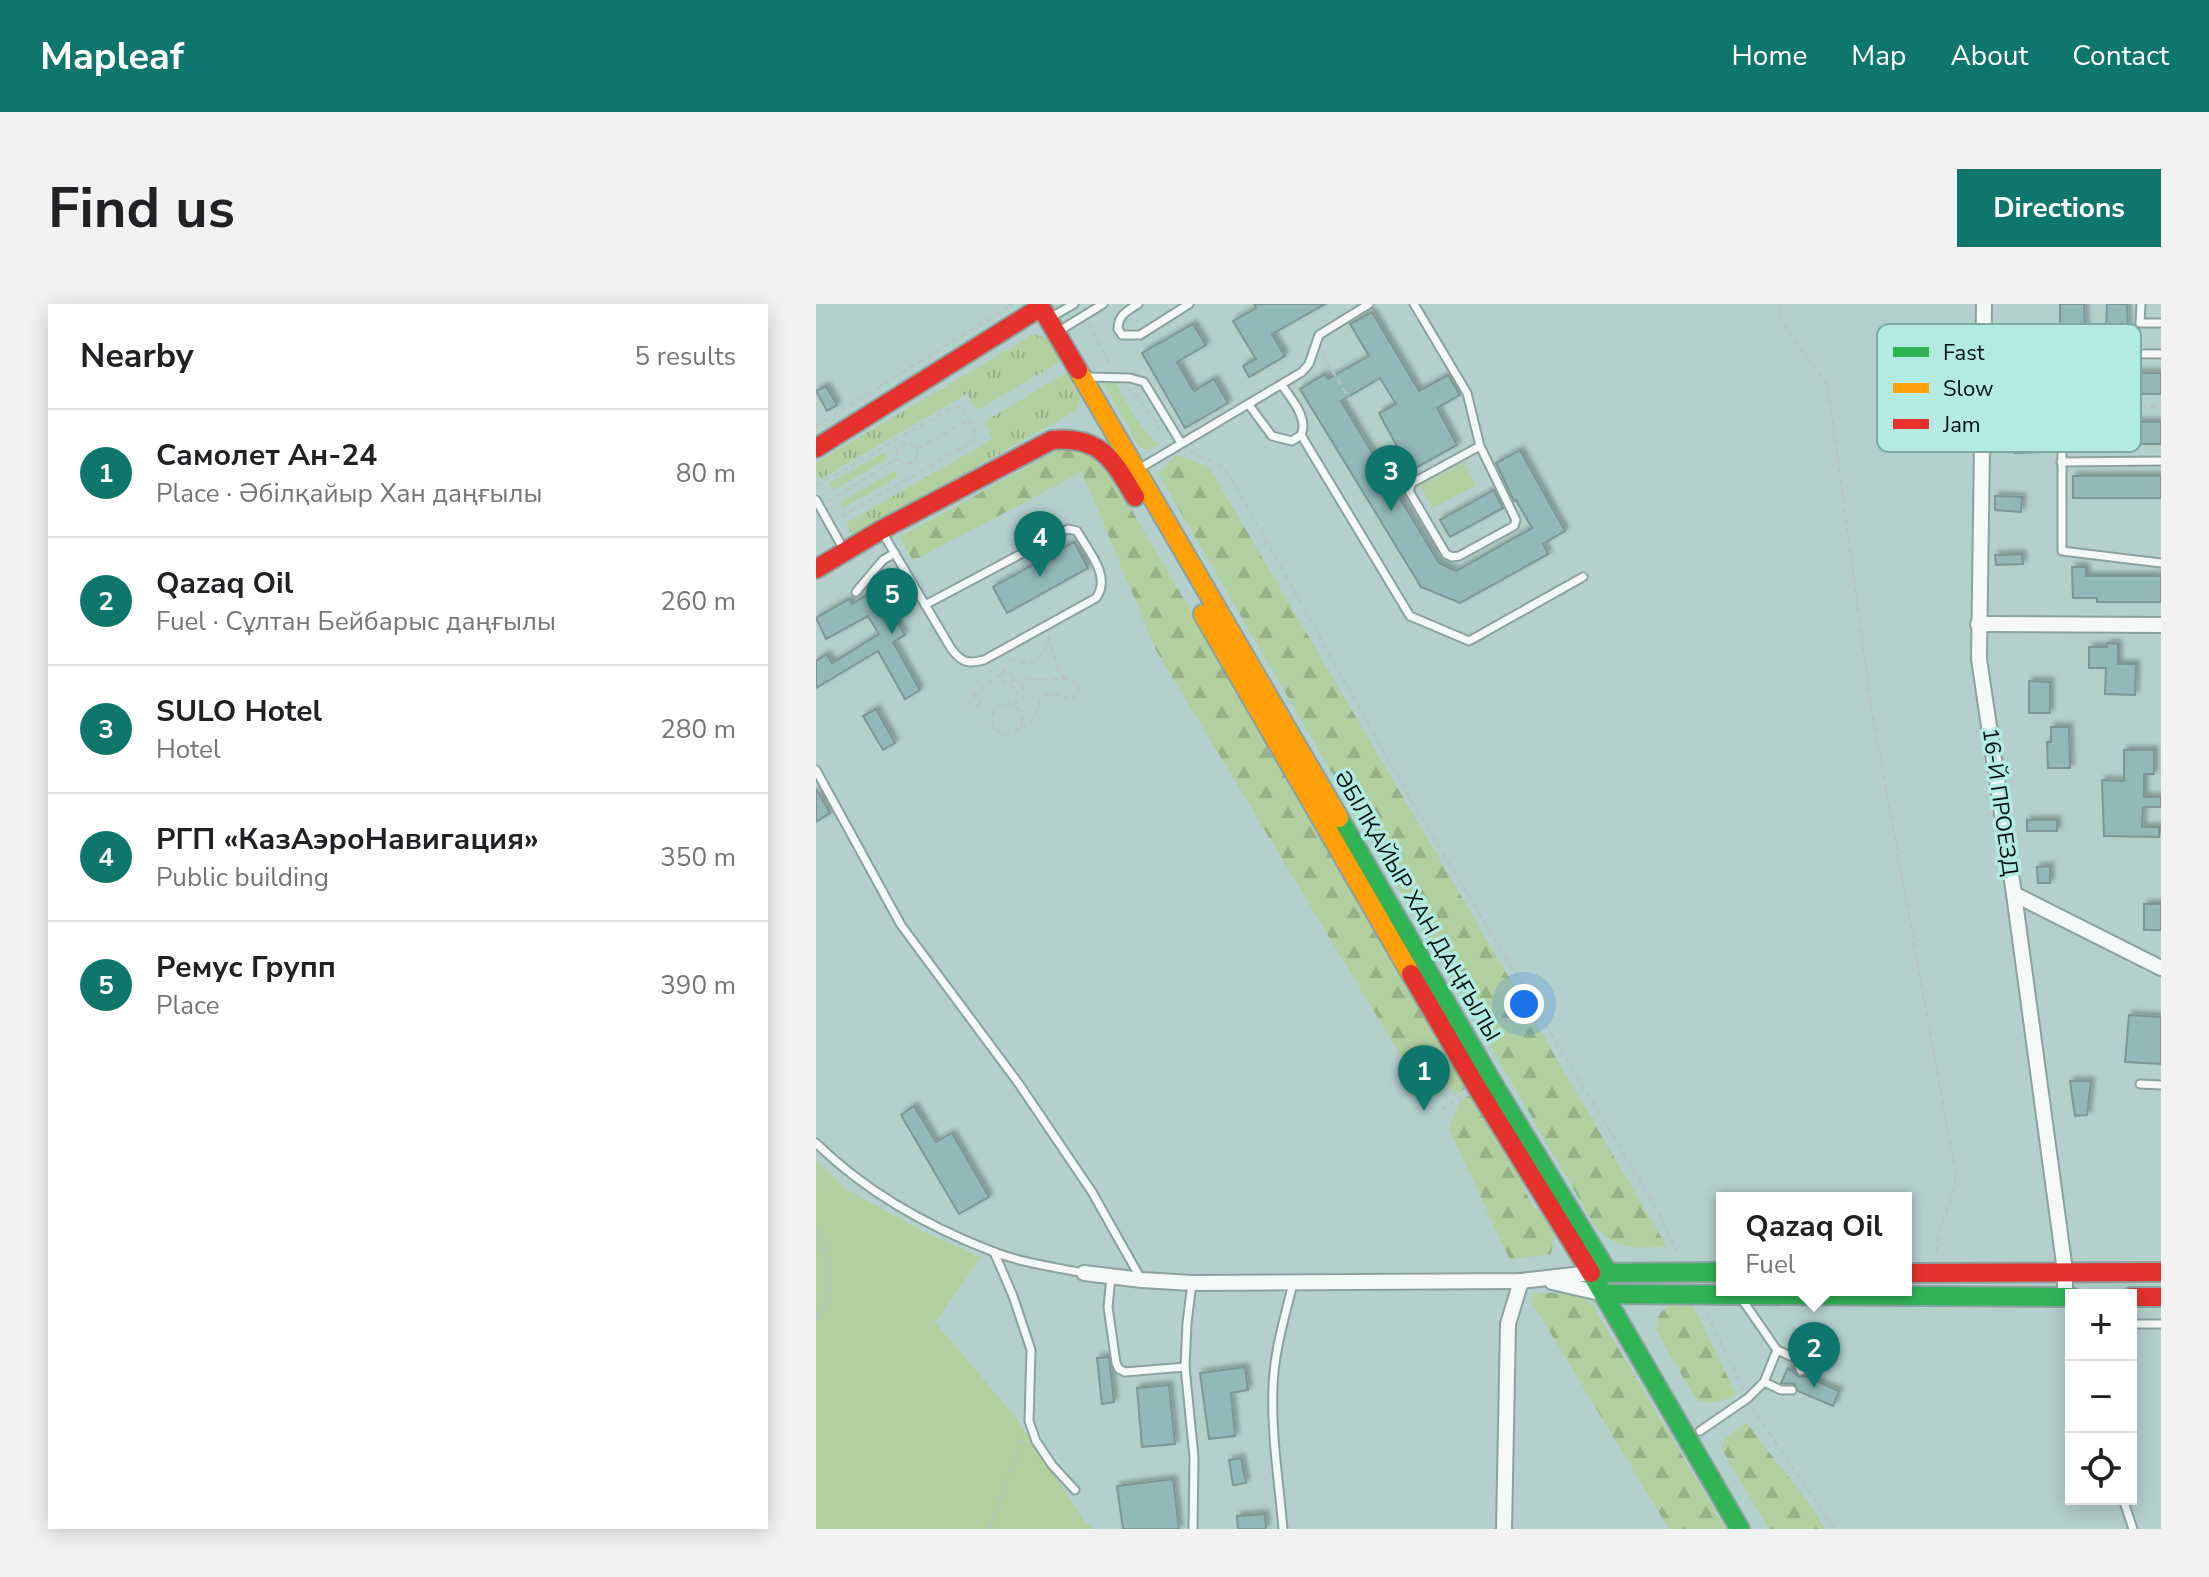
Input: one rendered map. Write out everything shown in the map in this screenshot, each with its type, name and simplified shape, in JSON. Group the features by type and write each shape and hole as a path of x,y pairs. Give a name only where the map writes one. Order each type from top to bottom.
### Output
{"street":[{"name":"16-Й ПРОЕЗД","path":"1984,304 1984,324"},
{"name":"ӘБІЛҚАЙЫР ХАН ДАҢҒЫЛЫ","path":"1047,315 1492,1082 1599,1273"},
{"path":"816,448 1047,315"},
{"name":"ӘБІЛҚАЙЫР ХАН ДАҢҒЫЛЫ","path":"881,530 1052,440 1071,437 1096,445 1111,458 1476,1086 1700,1431 1757,1529"},
{"name":"16-Й ПРОЕЗД","path":"1981,452 1979,659 2067,1289"},
{"path":"816,569 881,530"},
{"path":"1978,624 2161,625"},
{"path":"2014,894 2161,968"},
{"path":"1084,1273 1192,1283 1521,1281 1599,1273 1716,1272"},
{"path":"1912,1273 2161,1272"},
{"path":"1540,1280 1612,1293 1716,1294"},
{"path":"1504,1529 1508,1324 1521,1281"},
{"name":"ӘБІЛҚАЙЫР ХАН ДАҢҒЫЛЫ","path":"1612,1293 1740,1529"},
{"path":"1912,1296 2065,1297"},
{"path":"2137,1297 2161,1297"}],"lane":[{"path":"1047,315 1074,304"},
{"path":"1047,315 1103,304"},
{"path":"1138,304 1118,321 1122,335 1140,335 1189,304"},
{"path":"1135,471 1302,372 1309,364 1319,335 1369,304"},
{"path":"1414,304 1467,393 1480,446 1515,514 1514,526 1452,557 1446,554 1409,491 1412,483 1480,446"},
{"path":"2141,304 2140,323 2161,323"},
{"path":"2141,354 2161,354"},
{"path":"1083,377 1130,378 1144,382 1179,444"},
{"path":"1282,385 1304,420 1301,435 1410,616 1469,641 1583,577"},
{"path":"1249,405 1272,436 1292,441 1301,435"},
{"path":"2061,452 2062,551 2161,563"},
{"path":"2061,462 2161,461"},
{"path":"818,503 846,552"},
{"path":"881,530 925,605 960,660 975,662 1009,647 1096,598 1101,591 1101,574 1073,528 925,605"},
{"path":"856,592 883,560 895,553"},
{"path":"816,770 901,925 1019,1084 1092,1192 1142,1280"},
{"path":"2140,1084 2161,1085"},
{"path":"816,1143 837,1163 900,1208 994,1252 1084,1273"},
{"path":"994,1252 1031,1350 1029,1421 1044,1453 1075,1490"},
{"path":"1111,1277 1108,1307 1119,1369 1125,1372 1185,1367"},
{"path":"1283,1529 1273,1386 1280,1335 1294,1281"},
{"path":"1192,1283 1185,1367 1194,1457 1193,1529"},
{"path":"1739,1296 1777,1350 1797,1359 1801,1371"},
{"path":"2137,1324 2161,1324"},
{"path":"1700,1431 1748,1398 1764,1382 1777,1350"},
{"path":"1764,1382 1781,1390 1792,1390"},
{"path":"2125,1505 2133,1529"}],"path":[{"path":"816,426 1013,304"},
{"path":"1779,304 1781,320 1828,387 1872,713 1956,1175 1954,1194 1943,1214 1936,1237 1937,1273"},
{"path":"1315,342 1409,491"},
{"path":"816,486 954,406 963,409 975,432 974,441 830,523"},
{"path":"916,449 968,420"},
{"path":"1179,444 1222,466 1230,476 1411,800 1657,1209 1677,1251"},
{"path":"902,445 912,445 916,449 917,456 911,463 904,463 898,458 897,450 902,445"},
{"path":"818,503 898,458"},
{"path":"1044,628 1065,679"},
{"path":"1009,647 1011,658 1016,662 1038,660 1047,645 1048,636"},
{"path":"972,696 1002,673 1011,658"},
{"path":"1002,673 1010,672 1017,692 1014,704 1021,714 1019,728"},
{"path":"1002,673 1002,681 1011,682 1019,680 1074,680 1079,684 1077,696 1071,699 1051,694 1039,702 1036,719 1031,724 1012,734 1001,733 992,722 997,708 1022,701 1025,694 1019,680"},
{"path":"1441,1110 1476,1086"},
{"path":"816,1229 826,1248 832,1283 822,1312 816,1319"},
{"path":"1697,1294 1745,1391"},
{"path":"1752,1407 1834,1529"},
{"path":"990,1529 1029,1421"}],"green space":[{"path":"1034,334 1052,340 1063,360 977,410 967,394 820,479 816,473 816,463"},
{"path":"1069,371 1081,392 1078,409 853,537 846,523 993,439 984,422"},
{"path":"1104,383 1115,383 1139,424 1158,445 1148,450 1140,448"},
{"path":"1063,447 1090,448 1110,473 1469,1086 1455,1095 1449,1082 1440,1087 1413,1076 1156,650 1082,472 913,561 900,537"},
{"path":"885,452 888,459 833,490 829,483"},
{"path":"1176,455 1209,467 1667,1247 1620,1244 1595,1226 1158,473"},
{"path":"1464,462 1476,485 1433,508 1420,485"},
{"path":"895,471 898,477 843,508 840,502"},
{"path":"1473,1093 1524,1182 1524,1190 1554,1233 1551,1254 1510,1260 1449,1129 1459,1102"},
{"path":"816,1159 846,1189 928,1234 981,1257 935,1322 1017,1419 1085,1522 1094,1529 816,1529"},
{"path":"1534,1293 1571,1295 1592,1304 1726,1529 1669,1529 1530,1299"},
{"path":"1672,1304 1693,1305 1736,1395 1716,1402 1696,1400 1656,1330 1660,1314"},
{"path":"1747,1423 1825,1529 1769,1529 1722,1450 1727,1437"}],"building":[{"path":"1254,304 1325,304 1272,334 1285,356 1249,377 1243,366 1256,359 1233,321 1256,308"},
{"path":"2060,304 2084,304 2085,324 2060,324"},
{"path":"2107,304 2127,304 2128,324 2106,324"},
{"path":"1372,312 1419,391 1448,375 1460,395 1437,408 1457,445 1410,471 1379,413 1396,404 1380,378 1341,401 1439,563 1456,571 1532,528 1514,501 1496,463 1520,450 1565,531 1543,544 1548,554 1460,603 1421,587 1300,389 1325,374 1328,379 1369,356 1350,324"},
{"path":"1193,324 1206,345 1177,362 1194,391 1214,379 1228,403 1185,428 1142,353"},
{"path":"2141,373 2161,373 2161,394 2141,394"},
{"path":"826,386 837,405 827,411 816,391"},
{"path":"2141,422 2161,422 2161,444 2141,444"},
{"path":"2073,476 2161,476 2161,498 2073,498"},
{"path":"1494,490 1503,508 1450,537 1440,520"},
{"path":"1995,496 2022,497 2021,512 1995,510"},
{"path":"1074,542 1088,568 1007,613 993,587"},
{"path":"2022,554 2023,564 1996,565 1995,555"},
{"path":"2072,567 2086,567 2086,576 2161,576 2161,602 2097,602 2097,598 2073,598"},
{"path":"877,589 905,635 893,642 920,690 905,699 878,651 816,688 816,661 827,654 832,663 879,634 868,616 826,639 816,618 849,599 852,604"},
{"path":"2107,643 2118,644 2118,664 2136,664 2135,695 2105,694 2106,668 2089,668 2089,647 2107,647"},
{"path":"2029,681 2050,682 2050,713 2029,713"},
{"path":"876,709 895,743 883,750 863,716"},
{"path":"2051,727 2069,727 2070,768 2048,768 2047,742 2051,742"},
{"path":"2124,750 2154,750 2154,774 2144,774 2144,797 2161,797 2161,807 2143,807 2142,827 2159,827 2159,837 2104,836 2102,780 2124,781"},
{"path":"816,789 830,813 816,822"},
{"path":"2027,820 2057,820 2057,831 2027,831"},
{"path":"2050,866 2050,883 2038,883 2037,867"},
{"path":"2144,904 2161,904 2161,930 2144,930"},
{"path":"2129,1015 2161,1017 2161,1064 2125,1062"},
{"path":"2070,1081 2091,1081 2087,1115 2075,1116"},
{"path":"914,1106 936,1142 952,1133 989,1197 959,1214 901,1115"},
{"path":"1109,1357 1114,1402 1102,1404 1097,1358"},
{"path":"1245,1367 1248,1390 1231,1393 1235,1436 1209,1439 1200,1373"},
{"path":"1788,1368 1799,1377 1805,1376 1839,1391 1833,1406 1798,1391 1795,1384 1781,1383"},
{"path":"1169,1385 1175,1444 1142,1447 1137,1388"},
{"path":"1241,1458 1246,1483 1233,1485 1229,1460"},
{"path":"1173,1479 1179,1529 1123,1529 1117,1486"},
{"path":"1265,1514 1266,1529 1238,1529 1237,1516"}],"traffic: fast":[{"path":"1339,818 1492,1082 1608,1273"},
{"path":"1591,1273 1716,1272"},
{"path":"1591,1273 1740,1529"},
{"path":"1604,1294 1716,1295"},
{"path":"1912,1296 2065,1297"}],"traffic: slow":[{"path":"1078,370 1339,818"},
{"path":"1203,614 1411,974"}],"traffic: jam":[{"path":"816,448 1041,307 1078,370"},
{"path":"816,569 881,530 1052,440 1094,446 1112,461 1135,497"},
{"path":"1411,974 1591,1273"},
{"path":"1912,1273 2161,1272"},
{"path":"2137,1297 2161,1297"}],"place":[{"name":"SULO Hotel","path":"1391,511"},
{"name":"РГП «КазАэроНавигация»","path":"1040,577"},
{"name":"Ремус Групп","path":"892,634"},
{"name":"Самолет Ан-24","path":"1424,1111"},
{"name":"Qazaq Oil","path":"1814,1388"}]}
